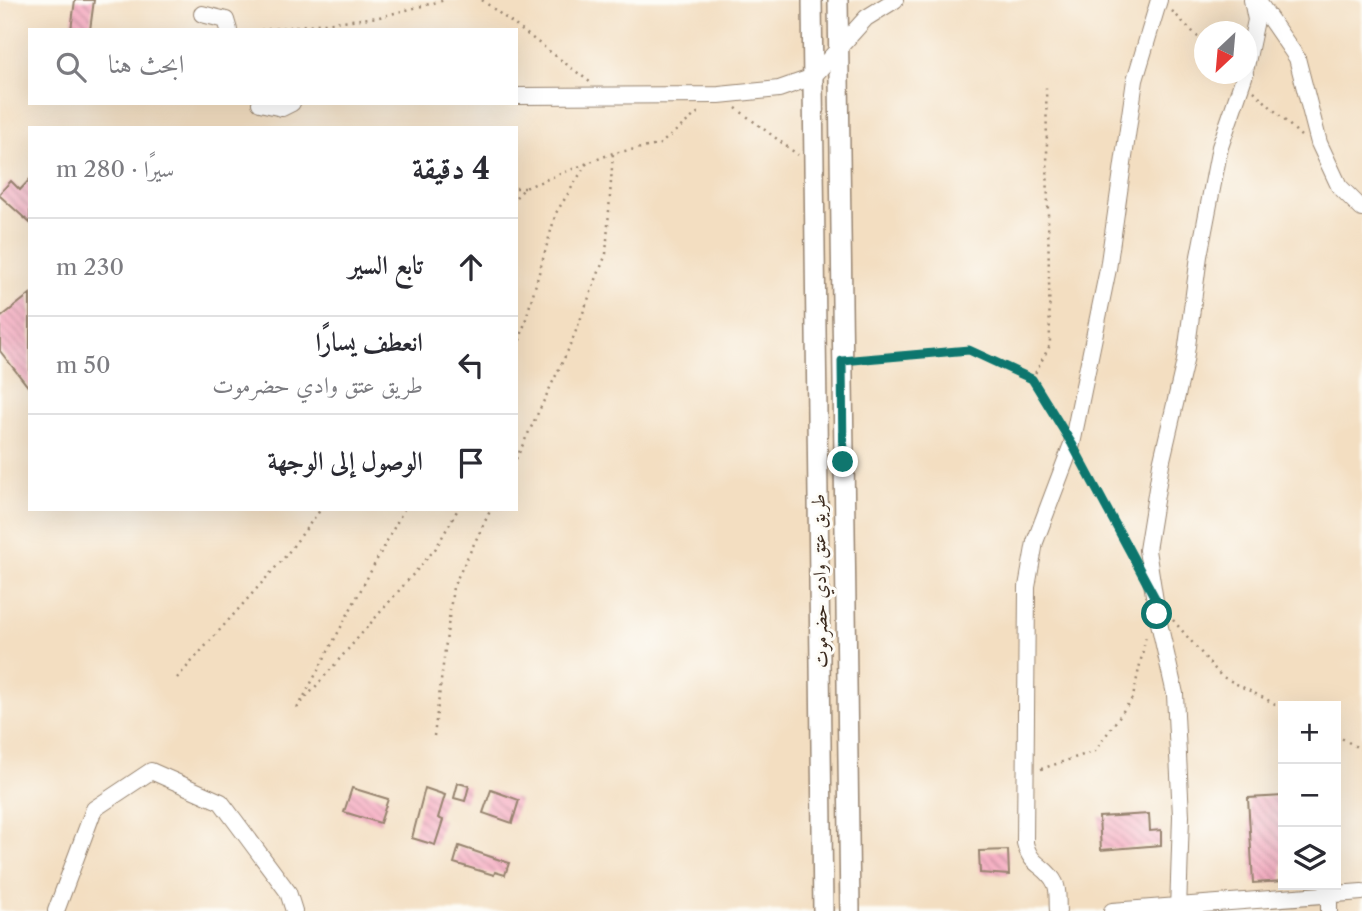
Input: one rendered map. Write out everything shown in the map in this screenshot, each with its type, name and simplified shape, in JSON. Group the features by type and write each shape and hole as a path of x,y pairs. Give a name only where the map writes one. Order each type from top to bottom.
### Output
{"main road":[{"name":"طريق عتق وادي حضرموت","path":"812,0 823,911"},
{"name":"طريق عتق وادي حضرموت","path":"838,0 850,911"}],"street":[{"path":"518,96 719,95 779,89 813,78 866,18 895,0"},
{"path":"1254,0 1256,21"},
{"path":"1254,0 1297,58 1318,143 1339,186 1362,209"},
{"path":"1058,911 1056,884 1028,857 1025,843 1027,587 1035,542 1072,444 1108,269 1135,80 1164,4"},
{"path":"202,14 226,20 228,28"},
{"path":"1178,908 1181,816 1175,694 1157,614 1147,550 1161,464 1185,361 1199,256 1220,148 1242,84"},
{"path":"269,105 282,108 288,105"},
{"path":"56,911 94,809 151,771 221,802 288,892 294,911"},
{"path":"1112,911 1362,892"},
{"path":"1329,893 1329,911"}],"path":[{"path":"281,28 379,18 445,0"},
{"path":"482,0 606,94"},
{"path":"1164,4 1194,33"},
{"path":"1032,379 1050,345 1046,83"},
{"path":"1254,84 1309,143"},
{"path":"518,188 525,188 613,153 659,145 719,95 815,167"},
{"path":"518,455 570,346 606,254 613,153"},
{"path":"518,347 556,213 587,163"},
{"path":"518,195 525,188"},
{"path":"842,361 969,350 1032,379 1072,444 1135,562"},
{"path":"177,678 284,558 319,511"},
{"path":"403,511 297,708 436,548 457,511"},
{"path":"434,736 453,587 490,511"},
{"path":"1171,617 1221,676 1278,705"},
{"path":"1024,774 1095,751 1133,696 1147,635"},
{"path":"1341,738 1362,748"}],"building":[{"path":"75,0 94,0 90,28 71,28"},
{"path":"11,181 20,190 28,181 28,221 0,196"},
{"path":"28,296 28,386 0,351 0,318"},
{"path":"458,783 469,786 465,801 454,798"},
{"path":"352,788 388,799 380,823 344,812"},
{"path":"425,788 445,795 438,818 443,820 435,845 412,838"},
{"path":"491,790 519,800 512,823 483,813"},
{"path":"1278,796 1278,881 1253,883 1248,798"},
{"path":"1149,814 1150,831 1161,830 1161,845 1101,850 1099,817"},
{"path":"459,846 509,863 505,875 495,872 494,875 454,863"},
{"path":"1008,850 1009,875 980,873 979,851"}],"route":[{"path":"843,462 842,361 969,350 1032,379 1072,444 1155,598 1157,614"}]}
